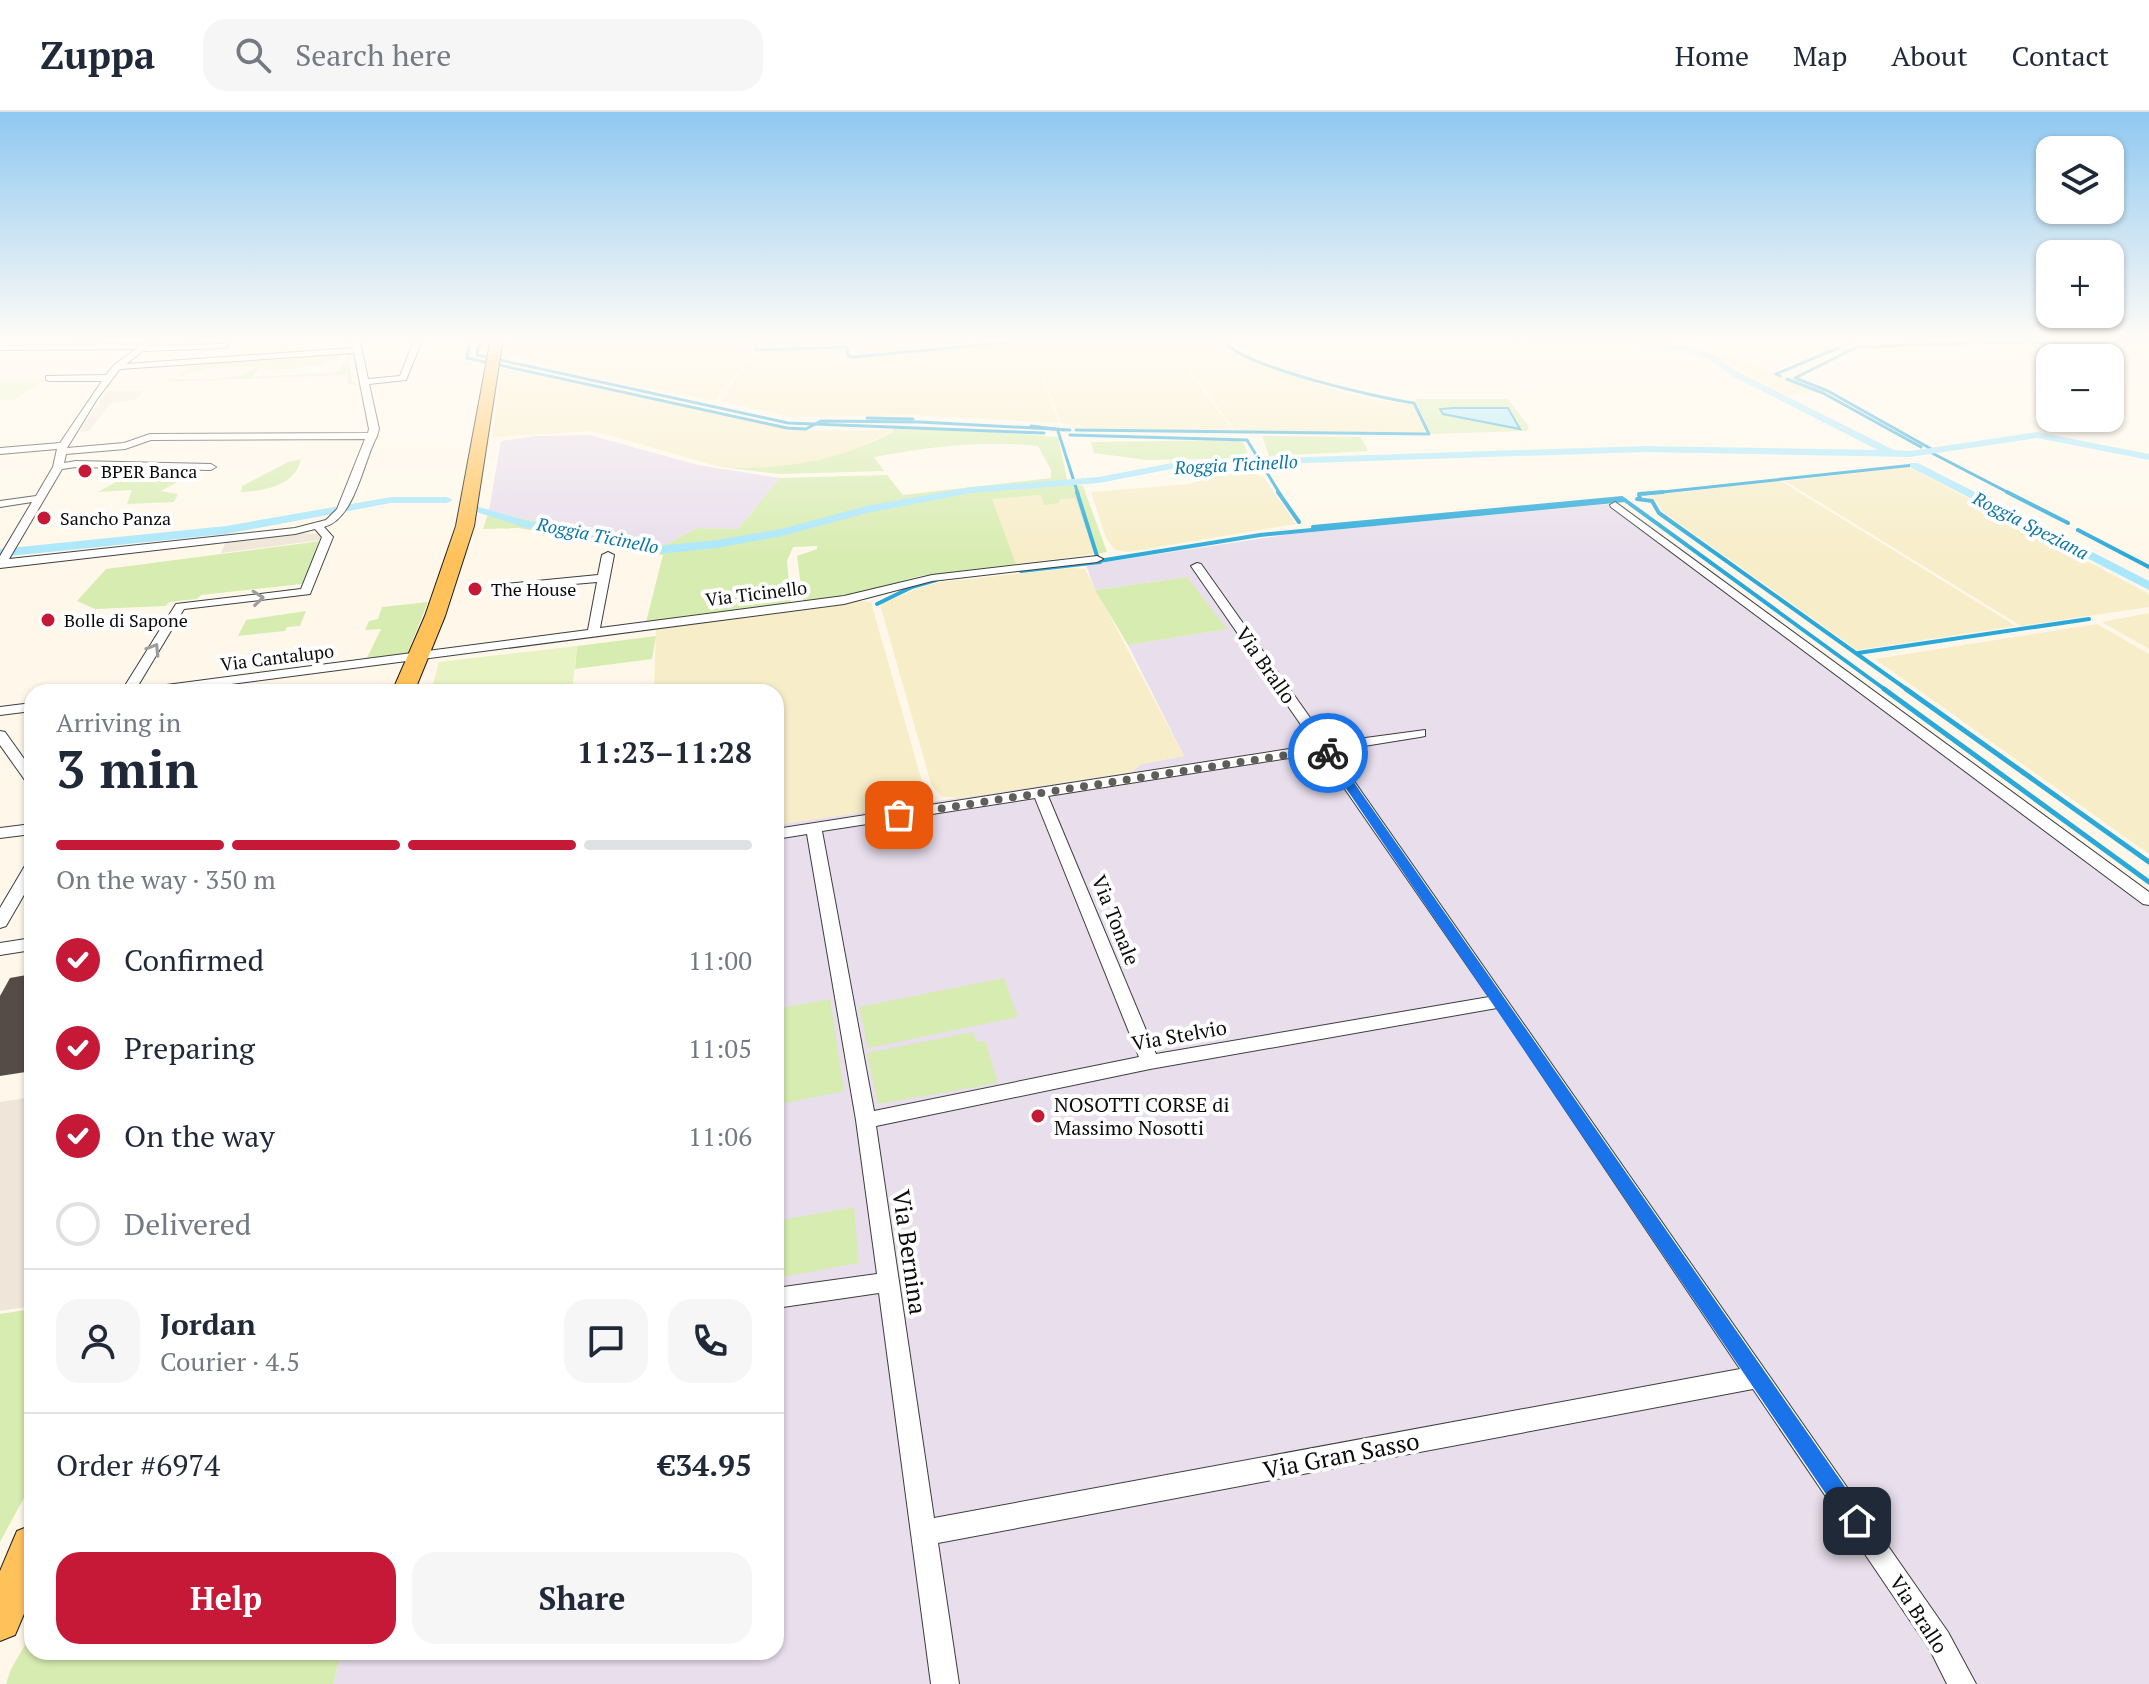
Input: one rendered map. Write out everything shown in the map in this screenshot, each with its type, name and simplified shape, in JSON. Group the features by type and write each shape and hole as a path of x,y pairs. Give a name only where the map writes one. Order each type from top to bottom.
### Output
{"main road":[{"path":"407,684 465,526 484,411"}],"street":[{"path":"2,561 87,411"},
{"path":"2,561 318,526 330,522 345,505 372,436 371,411"},
{"path":"0,451 125,446 150,437 372,436"},
{"path":"58,467 76,464 211,467"},
{"path":"0,504 40,498"},
{"path":"1615,505 2149,900"},
{"path":"133,684 180,606 306,592 328,537 318,526"},
{"path":"593,633 608,555"},
{"name":"Via Ticinello","path":"418,658 844,600 932,578 1097,559"},
{"name":"Via Brallo","path":"1197,566 1501,1001 1939,1641 1961,1681"},
{"path":"505,587 604,578"},
{"name":"Via Cantalupo","path":"205,684 418,658"},
{"path":"0,711 24,708"},
{"path":"784,833 1420,733"},
{"path":"0,735 24,769"},
{"name":"Via Tonale","path":"1040,793 1150,1062"},
{"name":"Via Bernina","path":"814,828 866,1120 945,1684"},
{"path":"0,833 24,830"},
{"path":"0,922 24,882"},
{"path":"0,949 24,945"},
{"name":"Via Stelvio","path":"866,1120 1150,1062 1501,1001"},
{"path":"784,1297 887,1282"},
{"name":"Via Gran Sasso","path":"924,1533 1757,1377"}],"shaded area":[{"path":"93,411 104,411 89,431 79,432"},
{"path":"495,411 703,411 808,431 894,430 847,454 800,465 762,468 720,467 594,431 492,437"},
{"path":"766,411 1055,411 1059,423 910,415 790,417"},
{"path":"1057,411 1219,411 1233,431 1111,432 1061,423"},
{"path":"1221,411 1416,411 1425,432 1235,431"},
{"path":"589,435 698,465 780,478 738,529 696,528 667,544 634,544 489,511 501,441 536,436"},
{"path":"1909,467 2149,594 2149,607 2021,626 1785,481"},
{"path":"1220,472 1253,472 1264,478 1296,524 1128,552 1115,550 1106,538 1091,492 1190,484"},
{"path":"1781,481 2016,626 1857,650 1645,496"},
{"path":"1042,495 1075,498 1095,554 1016,564 991,499"},
{"path":"1619,503 2149,891 2149,1684 333,1684 339,1660 784,1660 784,824 1132,772 1141,764 1184,756 1128,645 1226,629 1187,577 1095,590 1086,565 1291,534"},
{"path":"317,534 321,540 221,553 226,541"},
{"path":"1085,569 1184,756 1141,764 1132,772 963,798 942,797 931,784 880,604 941,582"},
{"path":"859,601 871,602 925,792 906,806 784,824 784,684 654,684 656,628"},
{"path":"2149,613 2149,649 2102,622"},
{"path":"2097,624 2149,654 2149,854 1875,659"},
{"path":"24,1098 24,1307 0,1311 0,1102"}],"green space":[{"path":"1421,411 1517,411 1529,427 1527,431 1431,434"},
{"path":"924,427 1058,437 1068,484 1083,486 1107,552 1095,554 1075,498 1044,505 1041,495 992,499 1016,564 920,576 855,594 803,601 797,556 817,549 817,546 793,547 787,561 791,603 646,622 663,555 519,528 483,529 489,511 634,544 667,544 696,528 738,529 780,478 887,475 903,495 1051,478 1051,470 1038,446 1017,444 956,446 874,457 884,471 779,474 720,467 765,467 809,462 872,442 893,432 892,429"},
{"path":"1262,436 1361,437 1368,451 1269,456"},
{"path":"1236,440 1244,443 1249,458 1147,460 1094,453 1091,442"},
{"path":"301,459 298,468 285,481 269,488 241,492 242,486 288,462"},
{"path":"90,467 200,470 161,491 178,494 174,502 127,504 132,490 98,492 139,469"},
{"path":"321,541 302,584 201,595 197,599 169,602 166,606 95,609 77,601 106,569"},
{"path":"1187,577 1227,629 1128,645 1095,590"},
{"path":"428,602 407,654 365,662 381,629 365,630 369,621 378,619 382,607"},
{"path":"306,611 300,626 287,627 285,631 238,636 246,620"},
{"path":"656,636 652,659 575,669 577,646"},
{"path":"577,646 573,684 433,684 439,662"},
{"path":"1004,978 1018,1017 868,1048 859,1007"},
{"path":"830,999 844,1091 784,1103 784,1008"},
{"path":"973,1032 976,1042 985,1041 998,1083 878,1104 867,1053"},
{"path":"854,1207 859,1263 784,1277 784,1220"},
{"path":"24,1310 24,1498 0,1542 0,1314"},
{"path":"24,1647 24,1660 339,1660 333,1684 6,1684"}],"water":[{"path":"1441,411 1510,411 1520,429"}],"building":[{"path":"24,975 24,1072 0,1076 0,996 10,978"}],"waterway":[{"path":"711,411 787,428 806,429 815,424"},
{"path":"735,411 788,423 815,424"},
{"path":"1076,430 1429,434 1418,411"},
{"name":"Roggia Speziana","path":"1809,411 1890,452"},
{"path":"1856,411 1921,447"},
{"path":"1864,411 1933,450"},
{"path":"867,418 913,419"},
{"path":"815,424 821,421 920,422 1059,429"},
{"path":"815,424 1044,433"},
{"path":"1031,426 1059,429"},
{"path":"1059,429 1070,430"},
{"path":"1059,429 1064,430"},
{"path":"1058,431 1078,494"},
{"path":"1070,435 1247,440 1280,494"},
{"name":"Roggia Ticinello","path":"476,510 523,523 658,550 717,544 782,532 866,510 971,490 1099,480 1182,464 1644,449 1910,454 2037,435 2149,457"},
{"path":"1930,452 2011,494"},
{"path":"1661,492 1914,465"},
{"name":"Roggia Speziana","path":"1914,465 2149,586"},
{"path":"1077,492 1097,556"},
{"path":"1278,492 1299,522"},
{"path":"1640,499 1639,494 1661,492"},
{"path":"1644,494 1661,492"},
{"path":"2007,492 2068,523"},
{"path":"1637,499 1652,501 1659,513 1909,691"},
{"name":"Roggia Ticinello","path":"0,553 226,530 391,500 447,500"},
{"path":"1099,561 1260,535 1625,500"},
{"path":"1313,527 1625,500"},
{"path":"1625,500 1887,691"},
{"path":"2078,530 2149,567"},
{"path":"1021,571 1100,562"},
{"path":"877,604 912,587 936,580"},
{"path":"1858,653 2089,619"},
{"path":"1884,689 2149,882"},
{"path":"1906,689 2149,862"}],"way so far":[{"path":"899,815 1325,749 1328,753"}],"place":[{"name":"BPER Banca","path":"85,471"},
{"name":"Sancho Panza","path":"44,518"},
{"name":"The House","path":"475,589"},
{"name":"Bolle di Sapone","path":"48,620"},
{"name":"NOSOTTI CORSE di Massimo Nosotti","path":"1038,1116"}],"route":[{"path":"1328,753 1857,1521"}]}
